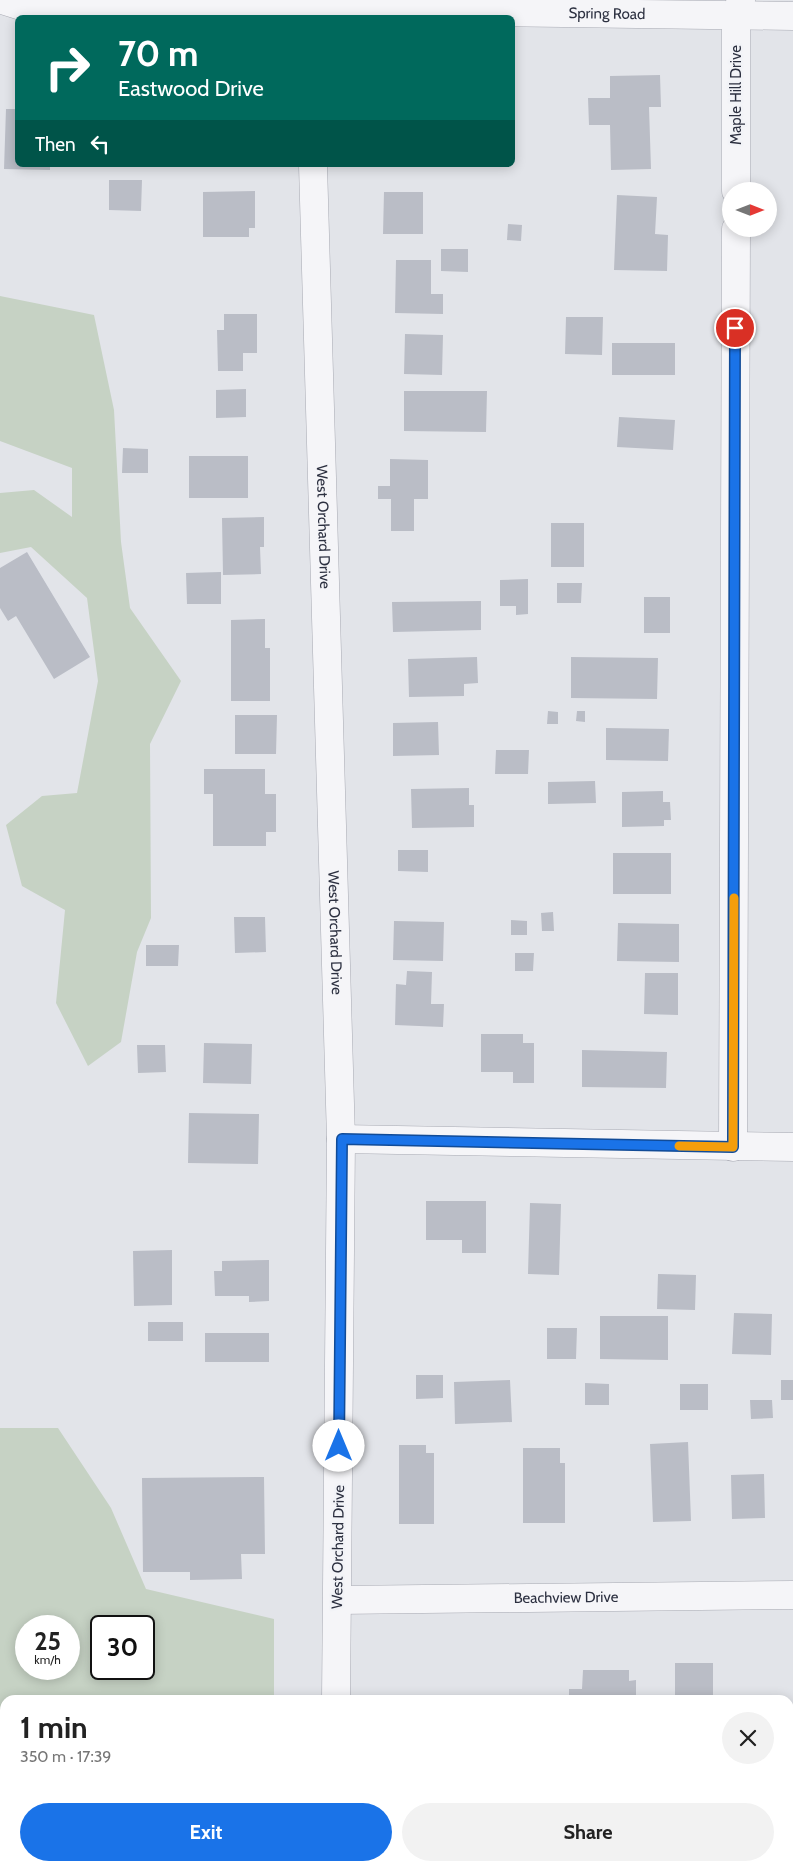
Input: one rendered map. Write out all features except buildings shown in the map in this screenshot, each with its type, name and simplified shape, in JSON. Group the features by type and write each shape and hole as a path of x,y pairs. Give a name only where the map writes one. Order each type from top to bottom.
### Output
{"street":[{"name":"Spring Road","path":"2,0 21,6 308,9 738,8 793,16"},
{"name":"Maple Hill Drive","path":"736,182 738,8"},
{"name":"West Orchard Drive","path":"313,167 342,1139 336,1695"},
{"path":"733,1147 736,238"},
{"path":"342,1139 793,1147"},
{"name":"Beachview Drive","path":"338,1600 793,1595"}],"green space":[{"path":"0,296 94,315 114,410 121,542 130,608 181,681 150,744 151,918 137,952 121,1042 88,1066 56,1003 65,910 22,886 6,825 42,796 77,793 98,681 87,598 31,547 0,553 0,493 34,490 72,517 72,468 0,441"},
{"path":"0,1428 58,1428 111,1508 146,1589 274,1619 274,1695 0,1695"}],"slow traffic":[{"path":"679,1146 733,1147 734,898"}],"route":[{"path":"339,1446 342,1139 733,1147 735,328"}]}
